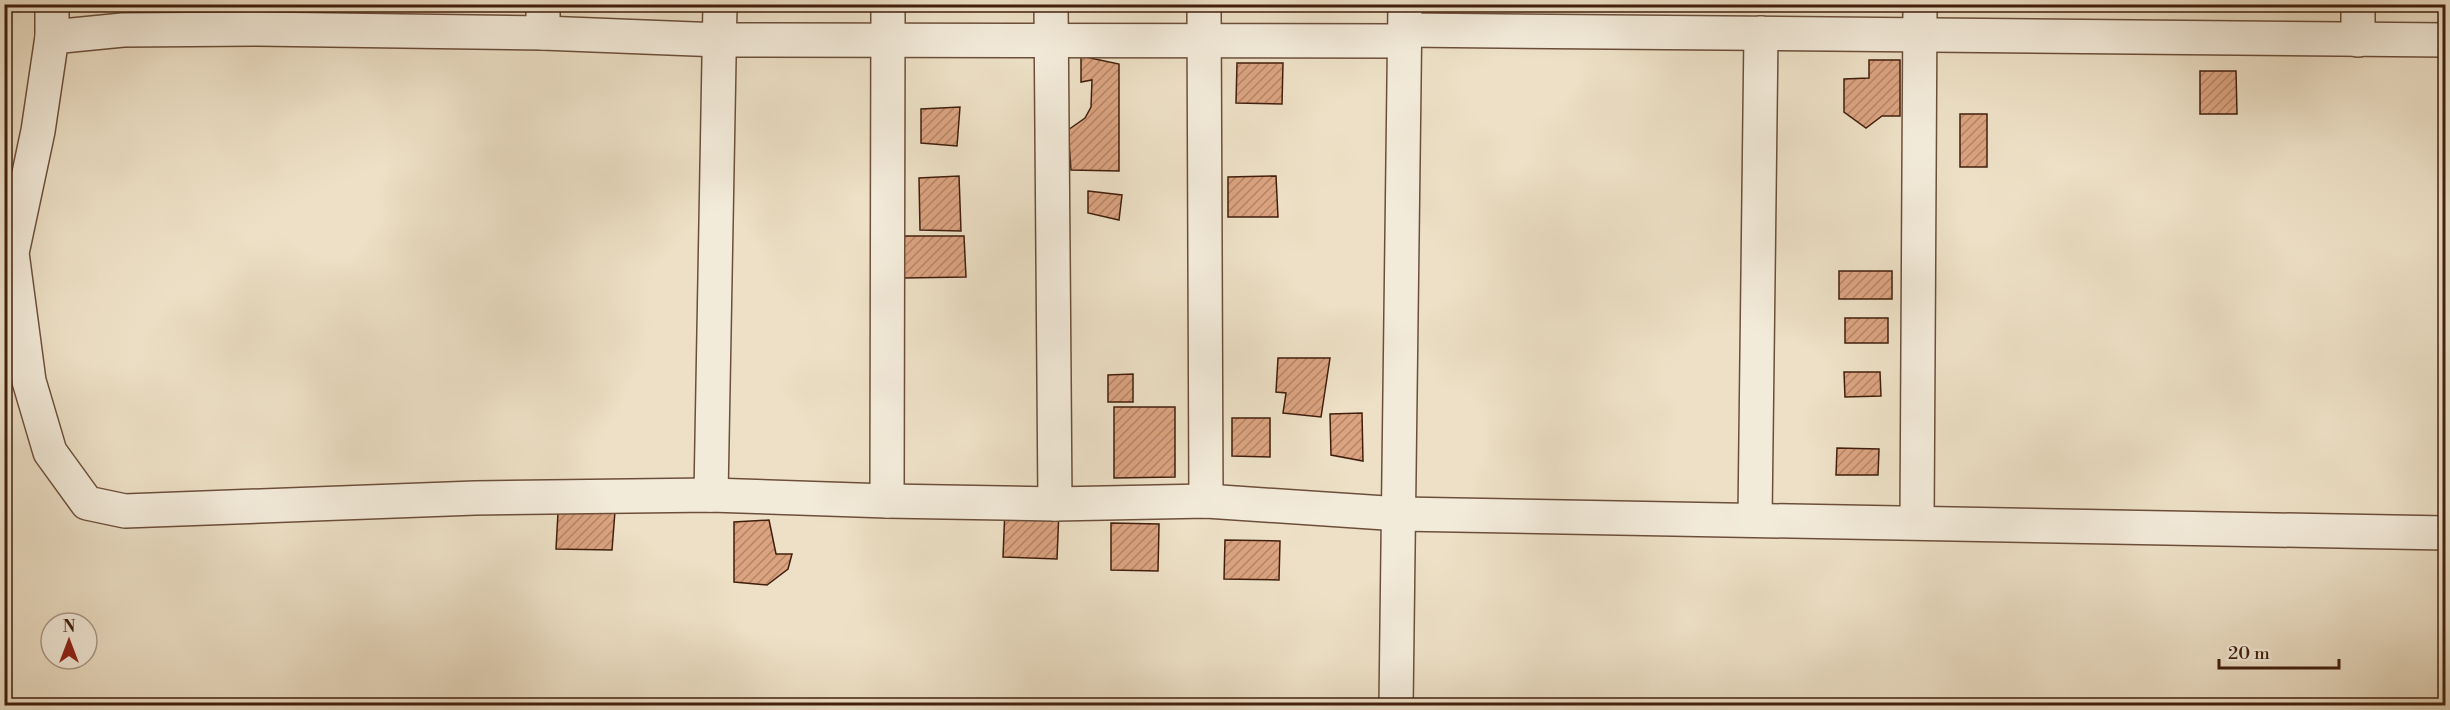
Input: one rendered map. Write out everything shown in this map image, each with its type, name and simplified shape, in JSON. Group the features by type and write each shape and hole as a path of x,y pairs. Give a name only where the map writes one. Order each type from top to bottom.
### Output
{"street":[{"path":"52,4 52,37 38,131 12,253 29,381 50,452 87,503 126,511 475,498 711,495 1055,504 1206,501 1400,514 2445,533"},
{"path":"711,495 720,4"},
{"path":"887,501 888,4"},
{"path":"1051,4 1055,504"},
{"path":"1204,4 1206,501"},
{"path":"2358,4 2358,40"},
{"path":"52,37 123,30 257,28 399,19 543,19 720,40 1204,40 1405,25 1761,33 1919,20 2358,40 2445,40"},
{"path":"1917,522 1919,20"},
{"path":"1396,705 1405,25"},
{"path":"1755,519 1761,33"}],"building":[{"path":"1081,56 1119,64 1119,171 1071,170 1068,130 1085,118 1091,107 1092,80 1081,82"},
{"path":"1869,60 1900,60 1900,116 1882,116 1866,128 1844,112 1844,79 1869,78"},
{"path":"1237,63 1283,63 1282,104 1236,103"},
{"path":"2200,71 2236,71 2237,114 2200,114"},
{"path":"960,107 957,146 921,143 921,109"},
{"path":"1960,114 1987,114 1987,167 1960,167"},
{"path":"959,176 961,231 920,230 919,178"},
{"path":"1276,176 1278,217 1228,217 1228,177"},
{"path":"1088,191 1122,195 1119,220 1088,213"},
{"path":"904,236 964,236 966,277 904,278"},
{"path":"1839,271 1892,271 1892,299 1839,299"},
{"path":"1845,318 1888,318 1888,343 1845,343"},
{"path":"1278,358 1330,358 1321,417 1283,413 1286,393 1276,392"},
{"path":"1844,372 1880,372 1881,396 1845,397"},
{"path":"1133,374 1133,402 1108,402 1108,375"},
{"path":"1114,407 1175,407 1175,477 1114,478"},
{"path":"1362,413 1363,461 1331,455 1330,414"},
{"path":"1232,418 1270,418 1270,457 1232,456"},
{"path":"1837,448 1879,449 1878,475 1836,475"},
{"path":"1005,508 1059,510 1057,559 1003,557"},
{"path":"615,511 612,550 556,549 558,513"},
{"path":"769,520 776,554 792,554 788,569 767,585 734,582 734,522"},
{"path":"1111,523 1159,524 1158,571 1111,570"},
{"path":"1225,540 1280,541 1279,580 1224,579"}]}
